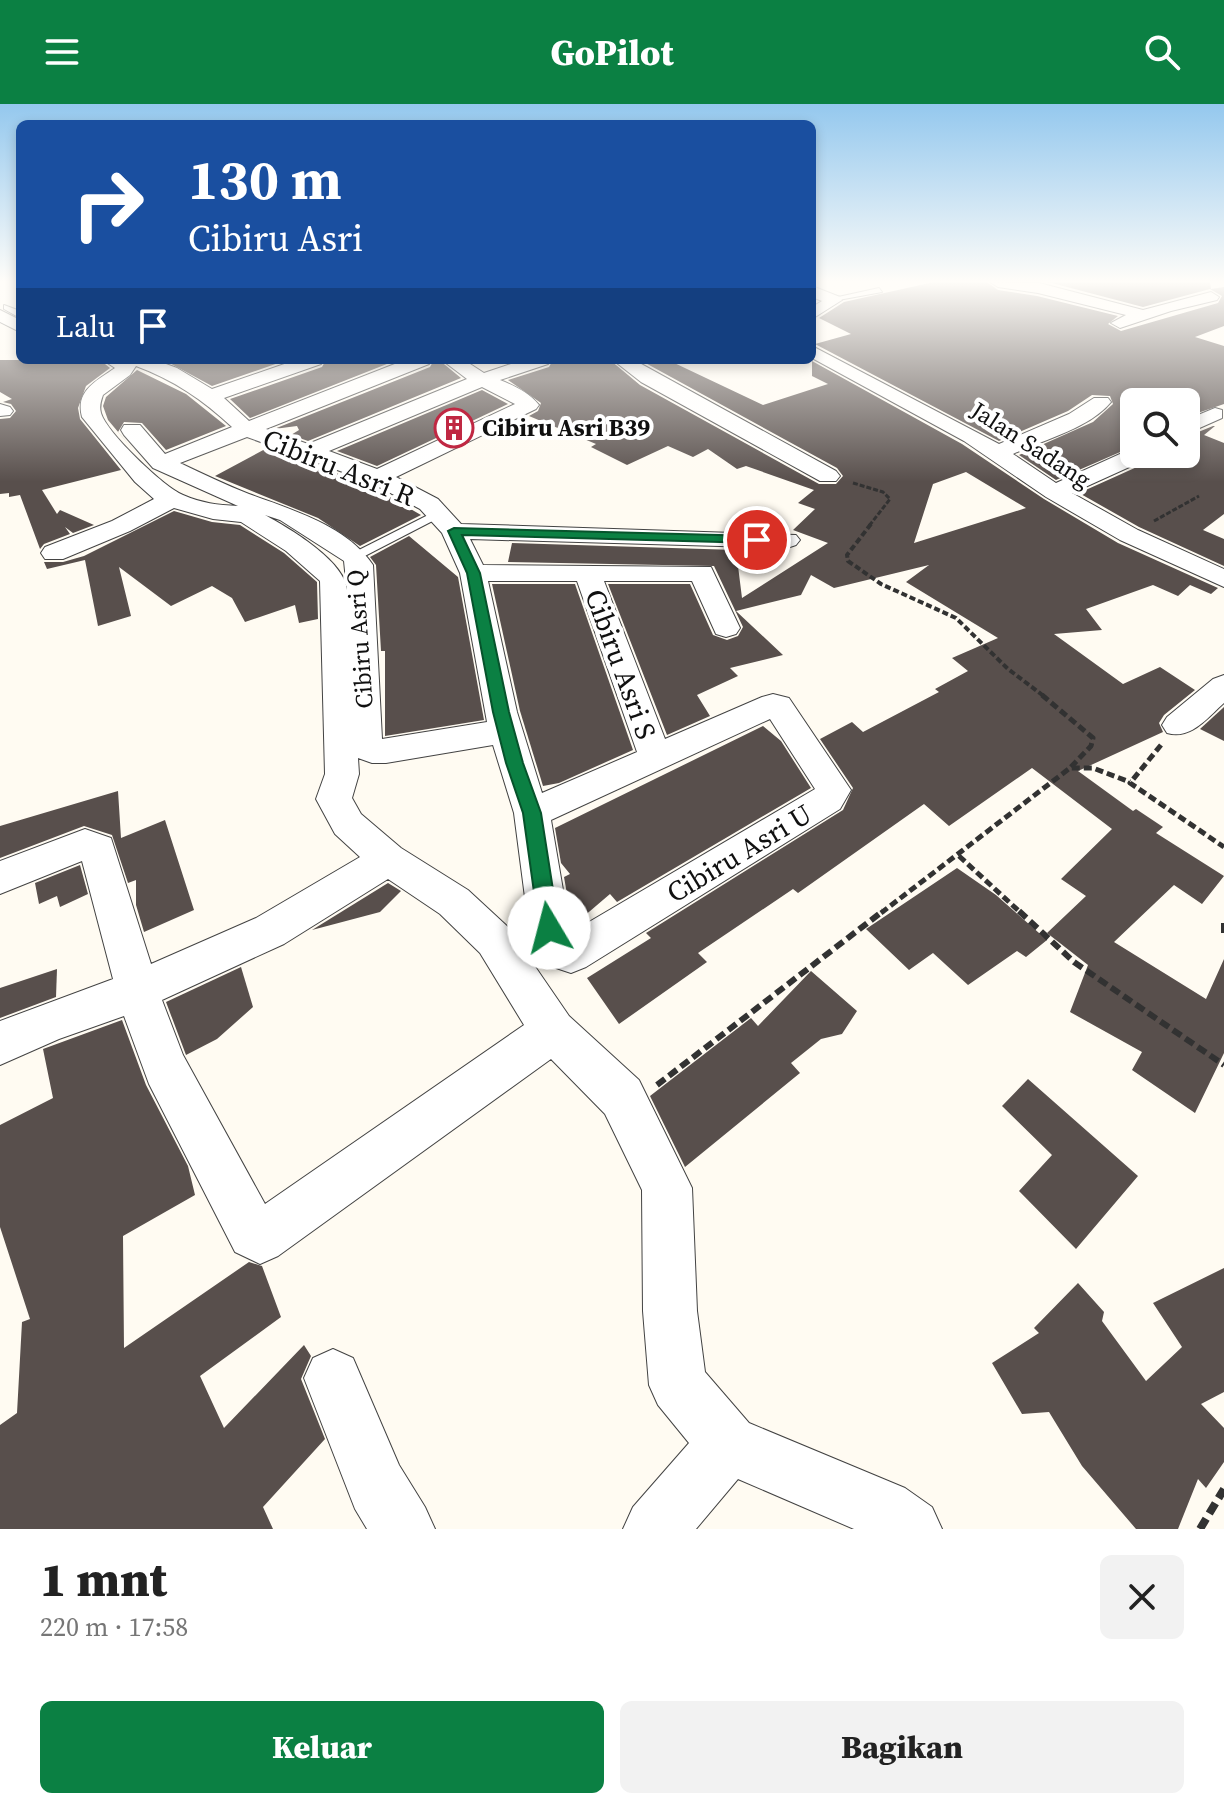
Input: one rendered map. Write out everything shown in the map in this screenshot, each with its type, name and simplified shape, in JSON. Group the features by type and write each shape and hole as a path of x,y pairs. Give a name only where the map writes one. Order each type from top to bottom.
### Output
{"street":[{"name":"Jalan Sadang","path":"816,353 889,390 1129,535 1224,579"},
{"path":"121,364 127,367 95,392 90,401 91,412 98,426 151,488 246,429 412,364"},
{"path":"144,364 210,396 246,429"},
{"path":"196,364 121,385 113,390 110,399 112,411 143,440 166,481 215,513 242,514 252,518 302,550 320,564 333,580 342,774 334,799 348,824 388,859 454,902 494,940 553,1031 622,1097 667,1188 670,1311 678,1385 728,1444 883,1510 910,1529"},
{"path":"210,396 302,364"},
{"path":"378,477 428,456 529,405 510,391 482,380 457,364"},
{"path":"306,453 482,380 529,364"},
{"path":"637,364 828,476"},
{"path":"997,453 1076,418 1101,402"},
{"path":"1200,421 1215,414"},
{"name":"Cibiru Asri R","path":"246,429 378,477 429,504 447,523"},
{"path":"1054,492 1120,462"},
{"path":"54,553 121,526 166,481"},
{"name":"Cibiru Asri Q","path":"166,481 289,515 354,556 360,565 366,746 372,751 506,731"},
{"path":"447,523 787,540"},
{"path":"447,523 473,573 506,731 532,813"},
{"name":"Cibiru Asri S","path":"587,572 655,756"},
{"name":"Cibiru Asri S","path":"473,573 702,573 726,628"},
{"path":"1178,725 1224,686"},
{"name":"Cibiru Asri U","path":"773,705 778,706 834,790 828,799 571,954 562,952 555,944 549,928 532,813 773,705"},
{"path":"0,878 85,844 98,849 137,991 172,1085 253,1234 260,1238 553,1031"},
{"path":"0,1043 50,1021 137,991 270,931 388,859"},
{"path":"333,1378 377,1487 403,1529"},
{"path":"655,1529 728,1444"}],"lane":[{"path":"354,556 447,523"}],"path":[{"path":"655,1086 959,856 1070,768 1091,746 1093,738 1087,730 1008,669 956,618 881,584 848,561 847,555 890,499 883,492 828,476"},
{"path":"1129,535 1199,496"},
{"path":"1130,782 1178,725"},
{"path":"1070,768 1093,768 1130,782 1224,847"},
{"path":"959,856 1074,962 1224,1065"},
{"path":"1224,923 1224,936"},
{"path":"1200,1529 1224,1489"}],"building":[{"path":"824,348 1224,348 1224,404 1200,412 1200,388 1120,388 1120,452 1056,480 1019,455 1093,422 1113,404 1110,396 1092,395 1068,411 999,441"},
{"path":"0,360 16,360 16,364 105,364 110,368 86,386 78,408 80,419 121,470 42,490 57,514 60,510 94,525 73,533 65,527 70,534 44,544 40,549 20,495 9,497 9,493 0,494 0,419 10,418 16,411 11,404 3,402 12,399 0,392"},
{"path":"816,363 962,444 1044,499 1118,543 1218,588 1211,594 1190,585 1178,596 1153,585 1086,609 1102,630 1054,634 1123,684 1160,667 1195,690 1164,715 1159,723 1163,732 1078,771 1133,811 1136,809 1163,827 1156,833 1224,876 1202,904 1174,885 1114,942 1206,999 1224,959 1224,1053 1195,1113 1132,1070 1142,1052 1070,1012 1088,965 1047,933 1086,896 1061,879 1112,829 1032,768 949,826 924,804 798,893 793,889 698,953 707,962 619,1024 587,978 651,938 646,933 843,810 853,788 820,739 852,722 863,732 939,692 935,689 968,671 952,658 998,638 906,582 929,565 834,588 811,575 801,595 736,611 783,655 730,668 738,676 697,695 710,716 667,735 608,584 690,584 713,635 727,640 738,636 743,627 714,566 508,562 512,543 736,550 742,598 828,543 793,530 815,509 798,503 814,490 746,466 737,469 708,449 693,457 668,446 627,465 591,447 596,444 529,416 538,411 541,403 508,380 551,364 615,364 640,385 819,484 836,484 843,476 837,468 647,364 676,364 763,405 828,384 812,376 812,364","holes":["966,472 1026,508 914,543 933,484"]},
{"path":"171,364 275,364 212,386"},
{"path":"324,364 387,364 250,418 230,399"},
{"path":"432,364 444,364 461,378 308,441 291,435 299,430 297,426 274,429"},
{"path":"137,370 186,394 226,426 166,450 142,423 124,422 118,432 108,420 103,406 106,397"},
{"path":"482,390 508,404 377,466 337,451"},
{"path":"1215,426 1204,435 1224,443 1224,514 1203,530 1224,539 1224,566 1139,527 1079,493 1135,468 1200,468 1200,431"},
{"path":"267,448 369,485 421,515 360,546 318,518 215,476"},
{"path":"174,511 212,522 240,525 284,553 317,582 318,619 299,623 295,605 245,622 232,598 212,586 171,606 119,567 131,616 98,626 85,560 47,569 44,562 63,562 84,556"},
{"path":"409,536 458,577 484,720 385,736 385,651 381,651 376,565 370,557"},
{"path":"492,584 575,584 633,750 559,783 543,786 520,711"},
{"path":"1224,707 1224,741 1200,729"},
{"path":"763,726 781,741 811,788 617,902 610,894 576,923 571,917 564,877 570,874 561,863 555,828"},
{"path":"118,791 121,838 165,820 194,910 144,932 136,905 136,880 128,883 112,835 84,826 0,858 0,826"},
{"path":"80,865 88,894 60,907 57,896 39,904 35,883"},
{"path":"957,868 996,895 1047,940 1026,957 1017,951 968,985 933,953 909,970 866,929"},
{"path":"388,883 401,891 380,912 312,930"},
{"path":"241,967 253,1007 217,1039 186,1055 166,1002"},
{"path":"57,969 56,997 0,1018 0,988"},
{"path":"811,971 857,1011 842,1034 821,1039 791,1063 800,1073 685,1167 650,1096 751,1018 758,1026"},
{"path":"122,1020 146,1085 188,1166 195,1195 123,1236 124,1348 249,1262 262,1266 281,1317 200,1376 224,1428 304,1345 311,1356 301,1379 325,1439 263,1507 273,1529 0,1529 0,1425 17,1413 22,1322 30,1319 0,1227 0,1125 53,1098 43,1049"},
{"path":"1028,1079 1138,1176 1076,1249 1019,1191 1052,1155 1002,1106"},
{"path":"1224,1268 1224,1392 1201,1404 1224,1428 1224,1462 1206,1488 1198,1479 1178,1529 1136,1529 1082,1466 1049,1412 1022,1414 992,1363 1039,1333 1034,1328 1078,1283 1104,1312 1102,1321 1146,1381 1182,1347 1153,1303"}],"place":[{"name":"Cibiru Asri B39","path":"454,428"}],"route":[{"path":"549,928 532,813 514,763 501,712 473,573 454,531 757,540"}]}
